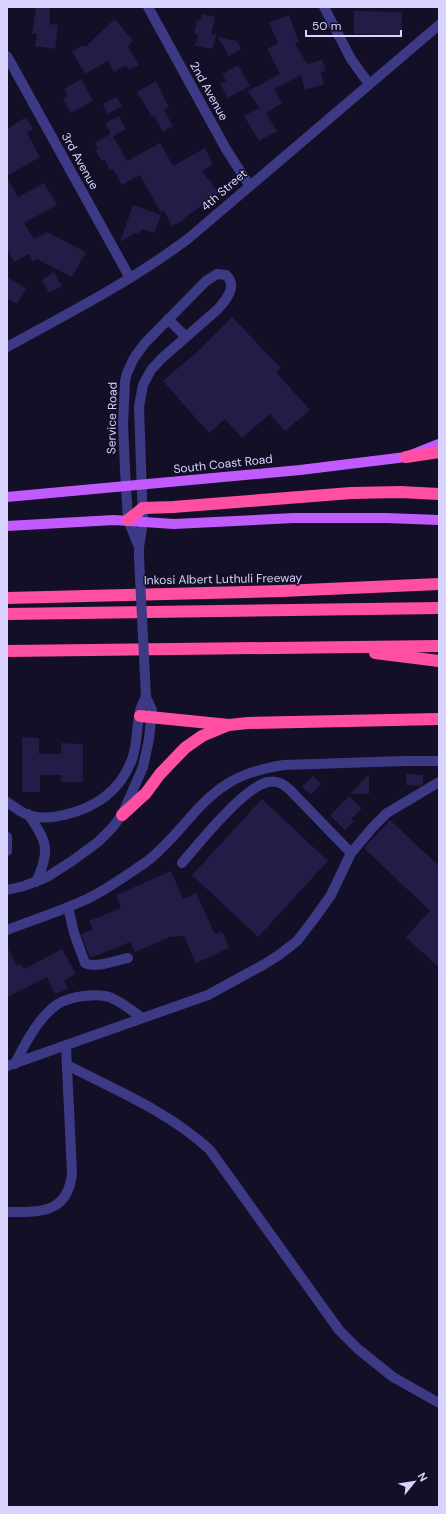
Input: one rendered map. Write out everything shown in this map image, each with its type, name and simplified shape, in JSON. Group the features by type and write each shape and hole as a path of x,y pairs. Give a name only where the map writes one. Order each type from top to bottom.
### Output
{"highway":[{"path":"406,457 439,452"},
{"path":"128,520 143,508 174,507 321,494 400,492 439,494"},
{"name":"Inkosi Albert Luthuli Freeway","path":"7,598 282,592 439,584"},
{"path":"7,614 439,608"},
{"path":"7,651 439,646"},
{"path":"338,648 406,658 439,661"},
{"path":"146,717 229,725 248,723 439,719"},
{"path":"122,816 146,793 160,774 185,748 202,736 229,725"}],"main road":[{"name":"South Coast Road","path":"7,497 300,470 406,457 439,444"},
{"path":"7,526 128,520 174,524 294,518 386,518 439,520"}],"street":[{"name":"2nd Avenue","path":"148,7 226,149 249,185"},
{"path":"324,7 351,59 369,84"},
{"name":"4th Street","path":"7,347 76,310 130,278 188,238 439,25"},
{"name":"3rd Avenue","path":"7,56 130,278"},
{"name":"Service Road","path":"7,890 24,886 47,877 98,842 122,816 143,767 149,739 146,717 140,710 146,697 139,558 143,508 139,407 143,385 151,370 224,302 231,288 229,278 226,275 222,274 213,276 180,307 137,352 127,373 125,381 124,424 128,520 139,547"},
{"path":"168,319 189,334"},
{"name":"Service Road","path":"7,802 28,814 41,817 55,817 94,806 118,786 127,772 146,717"},
{"path":"7,930 68,907 97,894 148,860 171,839 215,793 226,784 252,772 269,767 284,765 435,761 439,770"},
{"path":"182,863 212,828 236,804 259,786 273,782 281,783 287,788 351,853"},
{"path":"11,1065 208,995 279,955 297,940 314,920 331,895 351,853 368,832 387,813 439,782"},
{"name":"Service Road","path":"28,814 42,836 46,852 36,882"},
{"path":"7,837 7,851"},
{"path":"68,907 74,933 85,963 89,965 98,965 128,958"},
{"path":"11,1065 47,1014 59,1003 70,999 87,995 107,996 121,1003 142,1018"},
{"path":"7,1212 36,1212 47,1210 61,1202 69,1190 72,1173 66,1046"},
{"path":"67,1065 172,1119 194,1135 210,1150 219,1162 339,1330 358,1349 393,1377 439,1403"}],"building":[{"path":"36,7 50,7 50,24 58,25 55,49 35,46 37,34 32,34"},
{"path":"354,11 402,12 402,35 354,34"},
{"path":"202,14 215,17 211,36 216,33 213,49 193,45 196,43 198,34 194,33 197,20 200,21"},
{"path":"289,15 299,42 295,43 307,64 322,60 326,71 321,72 324,84 305,90 301,75 274,89 282,103 266,113 277,131 259,141 244,116 259,108 248,91 280,74 267,49 278,43 269,23"},
{"path":"115,19 133,41 128,46 139,65 129,70 126,65 114,72 108,61 85,74 72,51 84,45 85,47"},
{"path":"218,37 237,41 241,49 229,56"},
{"path":"238,65 250,86 228,98 220,84 226,81 222,74"},
{"path":"81,79 93,101 71,113 63,99 68,96 64,89"},
{"path":"156,81 169,107 164,110 173,126 163,132 137,92"},
{"path":"116,97 122,106 108,114 103,104"},
{"path":"119,116 126,129 113,136 127,161 160,143 173,166 205,148 213,164 202,171 219,193 183,219 184,220 172,226 163,209 161,213 140,175 122,185 113,169 110,170 105,160 102,161 95,150 98,148 95,142 111,134 105,123"},
{"path":"26,117 33,129 27,133 40,157 7,176 7,129"},
{"path":"7,178 18,197 44,183 57,205 24,223 34,239 47,232 86,252 72,277 37,259 33,262 29,254 14,262 7,249"},
{"path":"133,205 161,215 154,233 142,229 139,234 135,233 120,242"},
{"path":"54,272 62,286 49,293 42,280"},
{"path":"7,277 26,288 17,304 7,298"},
{"path":"232,317 281,368 276,372 310,410 285,431 270,414 242,438 225,419 209,433 163,381 198,351"},
{"path":"22,737 39,738 39,754 61,754 61,743 83,744 83,782 61,782 61,775 40,775 40,792 22,792"},
{"path":"369,774 369,794 350,794"},
{"path":"406,774 423,775 423,784 420,786 406,785"},
{"path":"313,776 321,784 311,795 302,787"},
{"path":"349,796 362,808 351,819 354,821 345,830 330,816"},
{"path":"262,799 328,861 258,937 192,875"},
{"path":"390,820 439,866 439,968 406,937 430,911 364,848"},
{"path":"171,871 183,899 196,893 215,934 222,931 229,948 196,963 184,936 170,937 135,952 130,942 90,958 81,934 93,929 89,921 121,908 116,895"},
{"path":"7,947 17,966 21,964 24,969 62,949 76,974 64,980 68,989 55,994 47,977 7,997"}]}
